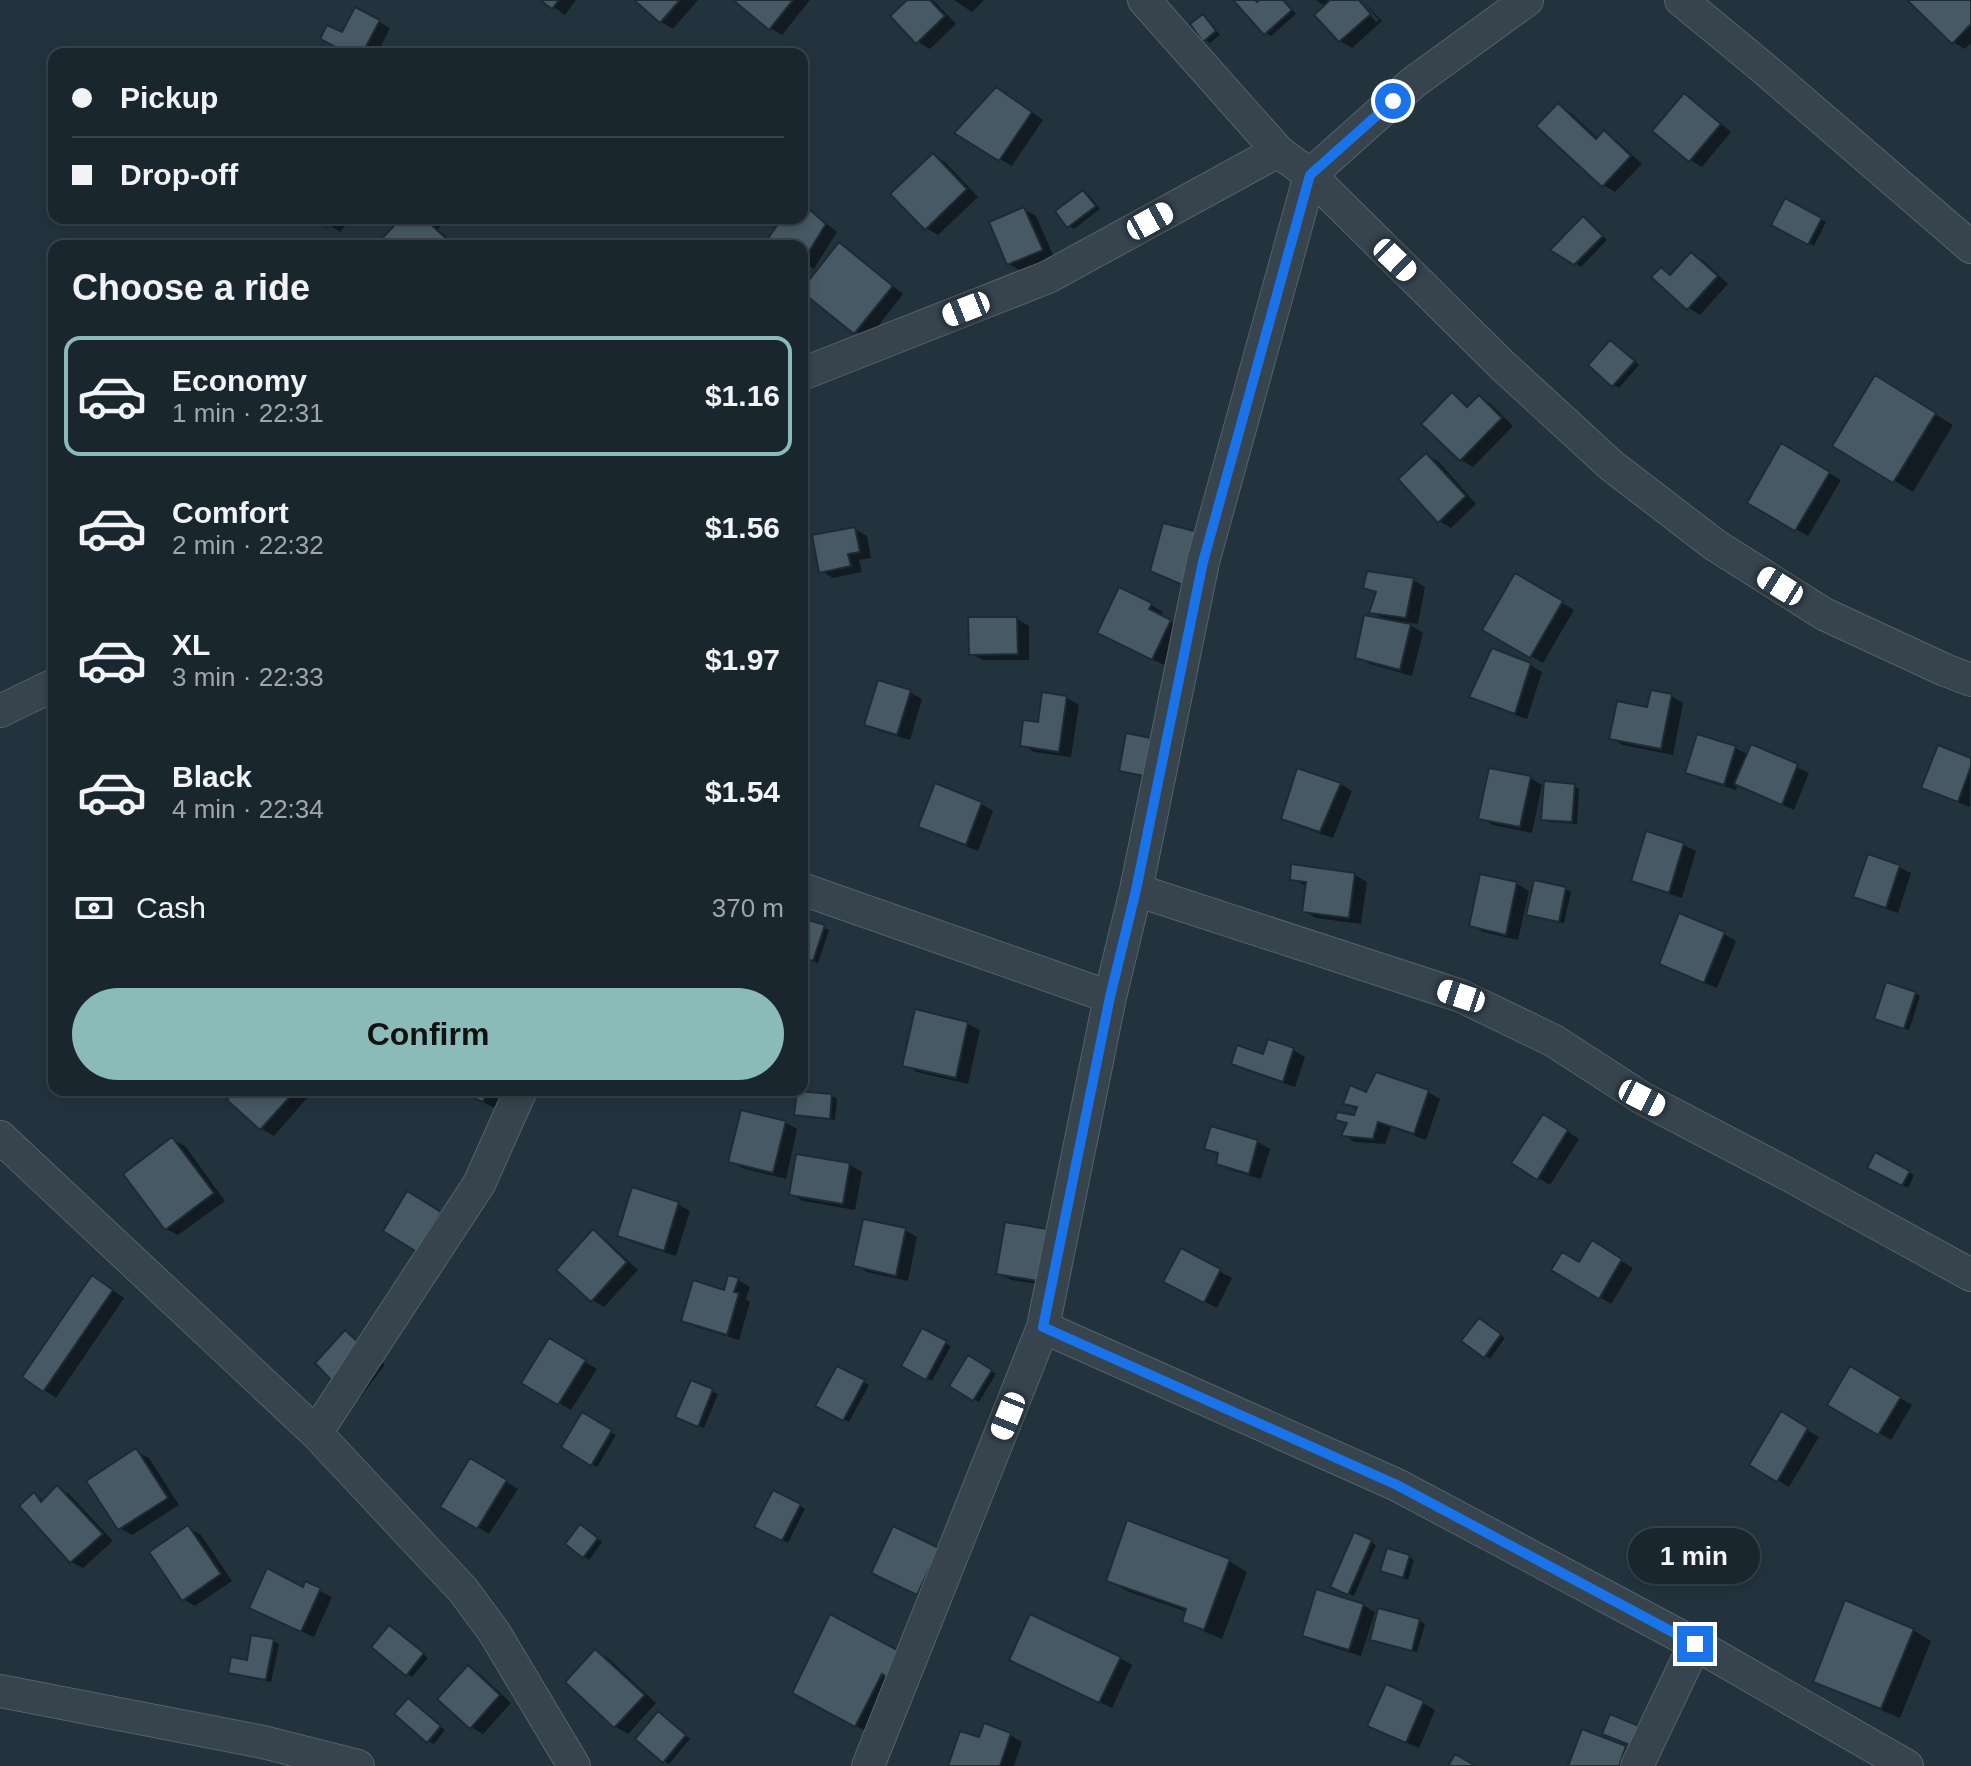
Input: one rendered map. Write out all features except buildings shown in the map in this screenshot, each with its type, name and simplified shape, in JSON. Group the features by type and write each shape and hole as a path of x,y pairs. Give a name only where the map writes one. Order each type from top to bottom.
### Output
{"street":[{"path":"1144,0 1278,151 1310,175 1502,365 1601,456 1715,545 1824,614 1971,680"},
{"path":"868,1766 1043,1327 1203,562 1310,175 1414,82 1527,0"},
{"path":"1681,0 1971,247"},
{"path":"808,372 1048,277 1278,151"},
{"path":"0,711 48,688"},
{"path":"1136,890 1461,996 1554,1041 1642,1098 1971,1275"},
{"path":"808,891 1110,997"},
{"path":"316,1433 479,1184 518,1096"},
{"path":"0,1137 316,1433 463,1590 494,1632 574,1766"},
{"path":"1043,1327 1397,1485 1695,1644 1907,1766"},
{"path":"1637,1766 1695,1644"},
{"path":"0,1691 263,1742 358,1766"}],"route":[{"path":"1393,101 1310,175 1203,562 1043,1327 1397,1485 1695,1644"}]}
